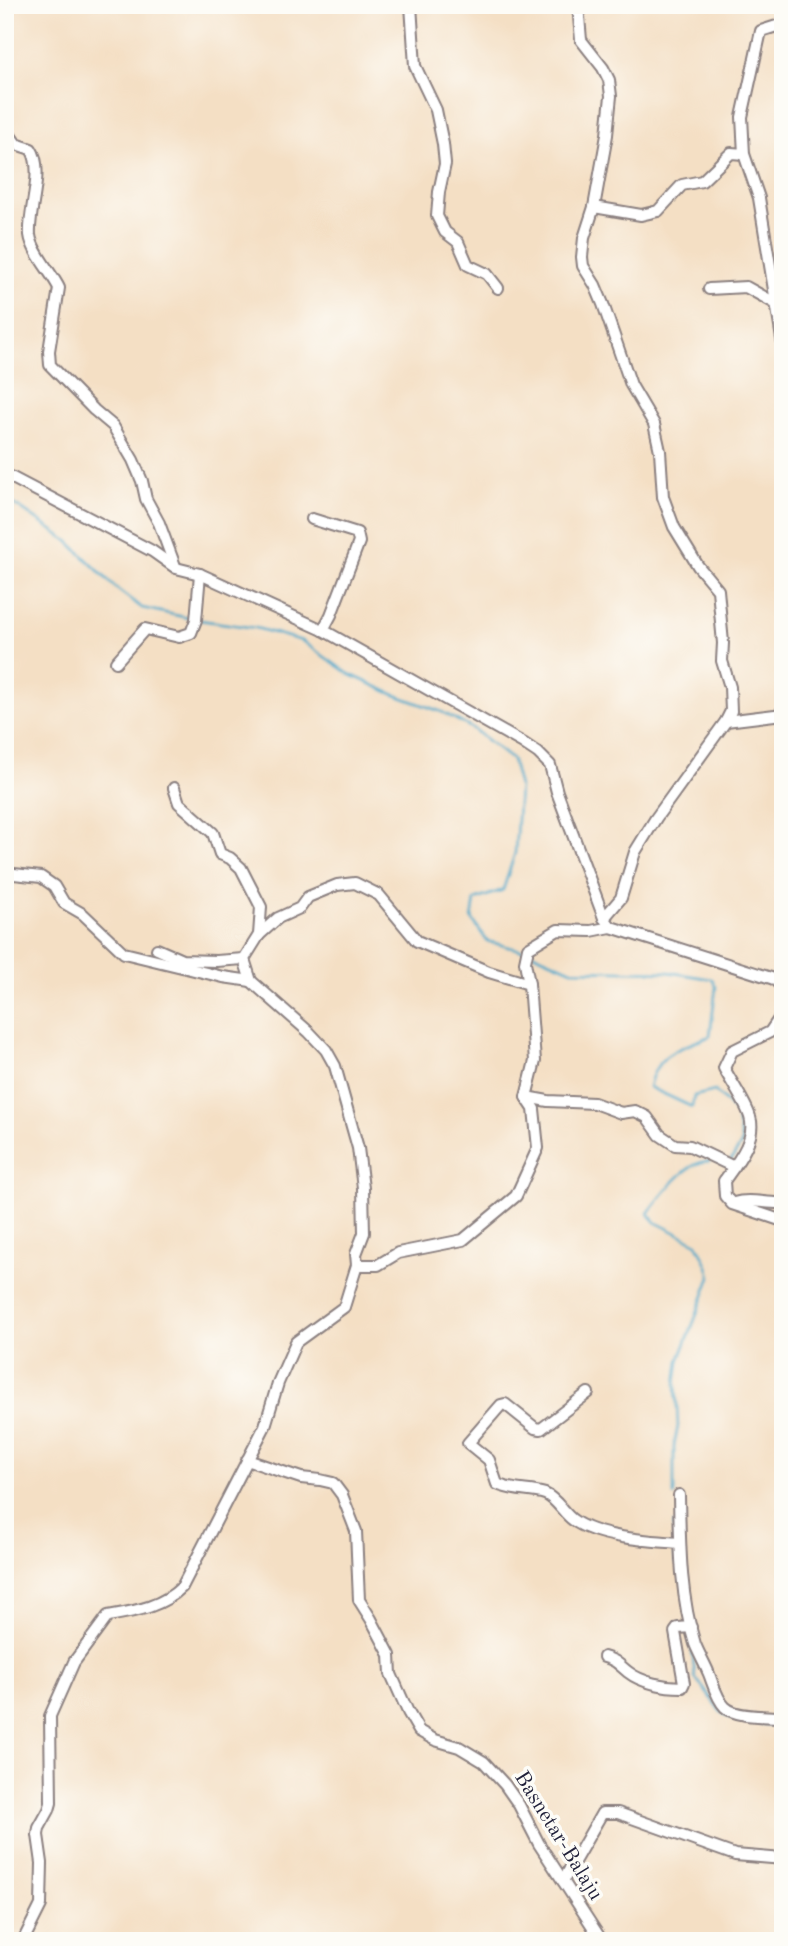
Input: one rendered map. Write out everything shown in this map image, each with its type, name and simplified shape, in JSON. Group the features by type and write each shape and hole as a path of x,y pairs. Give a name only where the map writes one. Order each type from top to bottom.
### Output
{"street":[{"path":"411,5 415,66 436,110 443,144 445,164 437,216 444,232 458,242 468,265 487,274 498,288"},
{"path":"357,1265 378,1265 398,1253 463,1240 516,1196 538,1148 534,1109 526,1097 535,1061 525,962 528,948 558,930 591,931 607,923 621,898 635,852 642,840 731,711 730,687 722,661 718,590 698,566 674,527 663,497 660,451 654,424 631,385 603,304 583,266 584,238 594,207 611,96 603,68 581,40 578,5"},
{"path":"783,24 761,31 742,117 744,154 759,198 783,345"},
{"path":"5,128 16,144 31,149 37,162 30,233 34,246 59,290 48,361 94,410 113,426 133,460 146,499 159,523 176,568"},
{"path":"594,207 641,215 658,211 682,185 702,181 731,153 744,154"},
{"path":"709,289 746,287 775,303"},
{"path":"5,474 152,551 176,568 200,574 323,630 538,753 550,765 557,792 607,923"},
{"path":"312,519 357,533 359,542 323,630"},
{"path":"117,662 145,629 179,637 191,633 196,620 200,574"},
{"path":"726,721 783,713"},
{"path":"174,789 180,803 213,833 220,854 230,858 241,868 261,907 259,934"},
{"path":"5,873 41,877 54,886 64,903 83,914 124,953 223,977 251,981"},
{"path":"23,1941 41,1905 42,1863 37,1835 51,1803 50,1716 74,1662 108,1616 145,1610 171,1598 182,1587 265,1426 278,1384 296,1342 344,1307 357,1265 356,1254 364,1233 363,1188 358,1148 335,1066 326,1050 309,1032 251,981 244,959 259,934 278,918 300,908 308,897 337,885 355,883 379,895 417,941 489,971 529,984"},
{"path":"607,923 774,979 783,988"},
{"path":"157,949 182,960 244,959"},
{"path":"783,1013 770,1032 732,1051 724,1068 751,1118 750,1139 724,1181 725,1196 732,1204 783,1221"},
{"path":"526,1097 594,1103 621,1113 635,1111 647,1117 660,1135 675,1145 690,1146 731,1166"},
{"path":"732,1204 745,1200 767,1204 783,1203"},
{"path":"588,1393 541,1429 535,1428 505,1404 501,1405 468,1443 489,1460 499,1486 545,1494 574,1521 598,1532 680,1543"},
{"name":"Basnetar-Balaju","path":"247,1460 301,1478 332,1483 342,1495 356,1531 359,1600 390,1655 391,1674 419,1731 435,1740 458,1747 484,1762 505,1784 602,1941"},
{"path":"679,1495 681,1568 691,1627 696,1648 718,1696 725,1707 738,1713 783,1717"},
{"path":"604,1657 615,1660 631,1674 664,1687 682,1687 684,1683 675,1635 678,1628 691,1627"},
{"path":"563,1881 602,1812 618,1813 735,1855 783,1859"}],"waterway":[{"path":"5,498 68,541 118,590 142,608 193,619"},
{"path":"200,620 256,628 302,641 349,674 442,712 473,729 512,760 519,787 515,853 503,890 475,900 472,919 487,941 524,951"},
{"path":"531,952 572,970 668,972 712,979 716,987 710,1036 680,1048 664,1058 649,1087 692,1107 694,1096 715,1091 736,1113 742,1143 730,1162"},
{"path":"674,1496 674,1446 678,1426 676,1384 679,1361 711,1277 697,1243 657,1223 648,1213 683,1173 692,1166 710,1161"},
{"path":"674,1524 674,1538"},
{"path":"674,1545 676,1563"},
{"path":"692,1648 695,1677 721,1712 732,1719 783,1727"}]}
